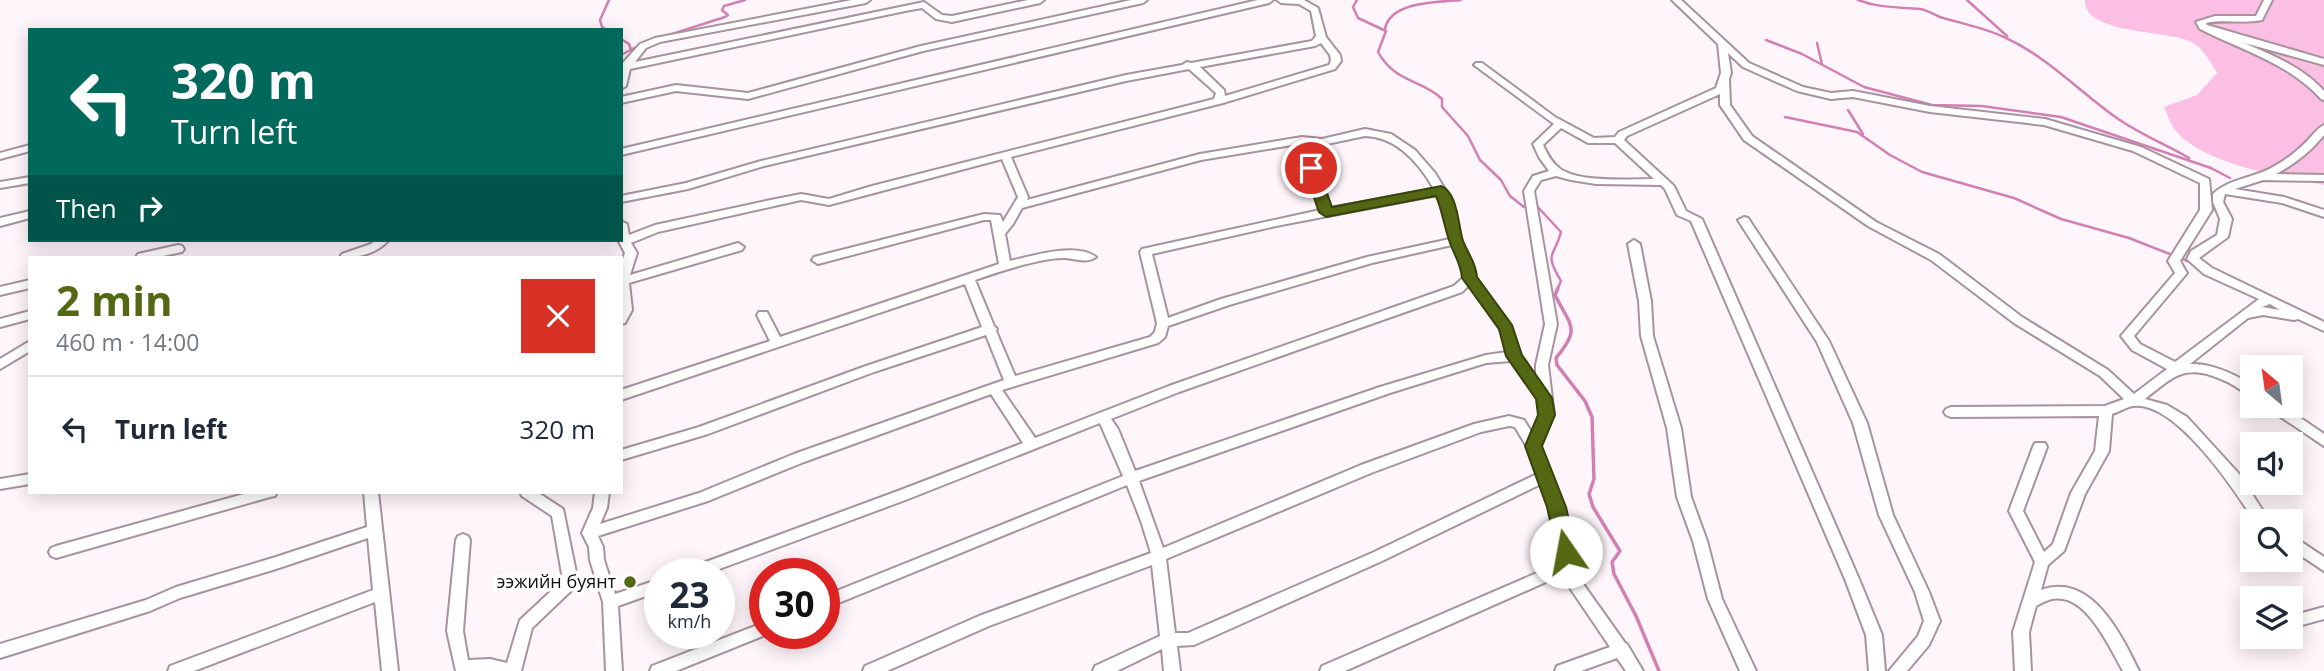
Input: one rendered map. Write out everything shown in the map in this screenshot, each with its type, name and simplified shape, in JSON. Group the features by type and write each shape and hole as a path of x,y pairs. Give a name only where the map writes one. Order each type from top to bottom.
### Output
{"street":[{"path":"623,67 643,46 658,40 866,0"},
{"path":"623,67 905,8 924,5 939,17 952,19 1040,0"},
{"path":"623,99 676,88 748,96 921,49 1143,0"},
{"path":"623,152 1041,56 1269,0"},
{"path":"624,241 655,229 801,197 838,200 1220,101 1332,67 1336,61 1335,55 1321,37 1315,10 1301,2 1280,0"},
{"path":"1676,0 1746,65 1801,89 1831,96 1853,94 1930,109 2045,122 2137,149 2205,181 2206,210 2174,261 2181,274 2127,337 2136,347 2178,369 2196,368 2227,376 2240,384"},
{"path":"2268,0 2259,18 2244,21 2213,19 2201,22 2203,27 2290,68 2307,79 2324,97"},
{"path":"2211,31 2324,62"},
{"path":"623,199 688,186 761,164 1187,65 1229,60 1315,43 1321,37"},
{"path":"1722,45 1725,60 1725,105 1748,138 1872,224 1935,257 2018,320 2104,373 2134,401 2162,408 2182,420 2235,479 2255,509"},
{"path":"1187,65 1196,69 1221,92 1220,101"},
{"path":"1479,65 1560,124 1595,143 1618,140 1623,134 1716,93 1724,79"},
{"path":"1560,124 1538,144 1557,172 1614,182 1660,182"},
{"path":"2323,326 2208,271 2193,259 2195,254 2222,237 2226,219 2218,202 2218,194 2230,186 2260,177 2287,162 2313,144 2324,128"},
{"path":"1016,206 1200,157 1303,140 1318,144 1358,133 1377,133 1412,153 1431,174 1450,211 1456,241 1469,268 1470,278 1506,328 1514,356 1544,398"},
{"path":"1303,140 1326,212"},
{"path":"1618,140 1660,182 1670,188 1681,213 1696,219 1852,579 1874,635 1877,671"},
{"path":"0,168 2,155 28,148"},
{"path":"1000,232 1023,197 1006,156"},
{"path":"2287,162 2294,173 2324,188"},
{"path":"1533,446 1547,415 1542,365 1550,324 1529,191 1537,178 1557,172"},
{"path":"2260,177 2324,178"},
{"path":"0,185 28,180"},
{"path":"589,533 703,498 799,458 1011,382 1154,340 1161,334 1163,323 1146,252 1326,212 1441,191"},
{"path":"2222,191 2239,191 2284,200 2324,214"},
{"path":"0,222 28,215"},
{"path":"818,260 984,217 996,217 1005,266"},
{"path":"1744,220 1823,341 1860,423 1886,515 1932,621 1924,640 1897,671"},
{"path":"623,235 631,253 623,278"},
{"path":"1163,323 1371,260 1456,241"},
{"path":"348,256 380,242"},
{"path":"1634,244 1645,300 1647,336 1674,428 1684,497 1700,541 1715,598 1748,671"},
{"path":"623,281 738,247"},
{"path":"147,256 179,249"},
{"path":"623,394 1005,266 1061,254 1090,257"},
{"path":"732,558 1104,418 1174,389 1458,289 1470,278"},
{"path":"969,280 1011,382"},
{"path":"0,291 28,284"},
{"path":"623,284 628,300 623,318"},
{"path":"1951,412 2106,411 2134,401 2259,303 2271,300"},
{"path":"2243,315 2257,311 2272,312 2323,326"},
{"path":"763,315 778,343"},
{"path":"0,323 28,316"},
{"path":"623,454 690,435 991,329"},
{"path":"0,365 28,346"},
{"path":"840,597 1131,480 1385,390 1486,359 1514,356"},
{"path":"994,388 1032,445"},
{"path":"2023,671 2021,632 2029,602 2042,562 2059,547 2078,493 2102,451 2106,411"},
{"path":"1104,418 1111,429 1148,521 1158,554 1172,671"},
{"path":"2291,418 2324,442"},
{"path":"871,671 984,621 1158,554 1167,553 1366,469 1479,427 1509,421 1519,423 1533,446 1564,537 1568,566 1575,584 1635,671"},
{"path":"2040,447 2016,511 2042,562"},
{"path":"1101,671 1168,639 1189,640 1377,557 1545,476"},
{"path":"0,484 28,479"},
{"path":"56,552 161,525 263,494"},
{"path":"371,494 390,671"},
{"path":"463,540 455,631 462,667 490,666 513,670 525,625 571,582 558,513 530,494"},
{"path":"589,533 600,508 602,494"},
{"path":"0,651 150,606 176,593 374,530"},
{"path":"589,533 596,547 597,560 610,602 614,671"},
{"path":"2303,550 2324,565"},
{"path":"1328,671 1568,566"},
{"path":"610,602 644,590"},
{"path":"2029,602 2056,591 2072,595 2098,614 2131,671"},
{"path":"176,671 381,593"},
{"path":"2303,619 2324,613"},
{"path":"658,671 749,634"},
{"path":"1563,671 1622,649"}],"shaded area":[{"path":"2085,0 2324,0 2324,185 2242,166 2201,150 2185,140 2173,127 2164,107 2197,95 2217,73 2205,54 2189,41 2178,37 2128,29 2097,19 2088,11"}],"waterway":[{"path":"604,28 600,20 609,0"},
{"path":"647,42 725,17 728,15 722,10 724,6 745,0"},
{"path":"1357,0 1353,7 1358,18 1386,31 1378,52 1385,62 1401,76 1442,99 1442,107 1468,136 1480,160 1501,180 1510,196 1524,207 1536,205 1561,232 1552,255 1561,281 1557,290"},
{"path":"1385,29 1389,20 1405,8 1461,0"},
{"path":"1858,0 1881,6 1923,10 2006,38 2049,64 2123,122 2189,158"},
{"path":"1967,0 2007,36"},
{"path":"623,40 629,44 631,50"},
{"path":"1766,40 1802,54 1864,87 1932,105 1982,106 2061,117 2211,168"},
{"path":"1817,43 1822,64"},
{"path":"631,50 640,45"},
{"path":"623,54 631,50"},
{"path":"1848,110 1863,134"},
{"path":"1785,117 1857,132 1890,155 1922,172 2014,198 2061,219 2129,238 2195,264"},
{"path":"2211,168 2230,178"},
{"path":"1558,288 1555,295 1569,321 1571,333 1556,358 1557,365 1585,401 1592,417 1594,479 1589,494 1593,507 1620,551 1612,562 1614,574 1636,616 1659,671"}],"place":[{"name":"ээжийн буянт","path":"630,582"}],"route":[{"path":"1311,168 1326,212 1441,191 1450,211 1456,241 1469,268 1470,278 1506,328 1513,343 1514,356 1544,398 1547,415 1533,446 1556,507 1566,552"}]}
